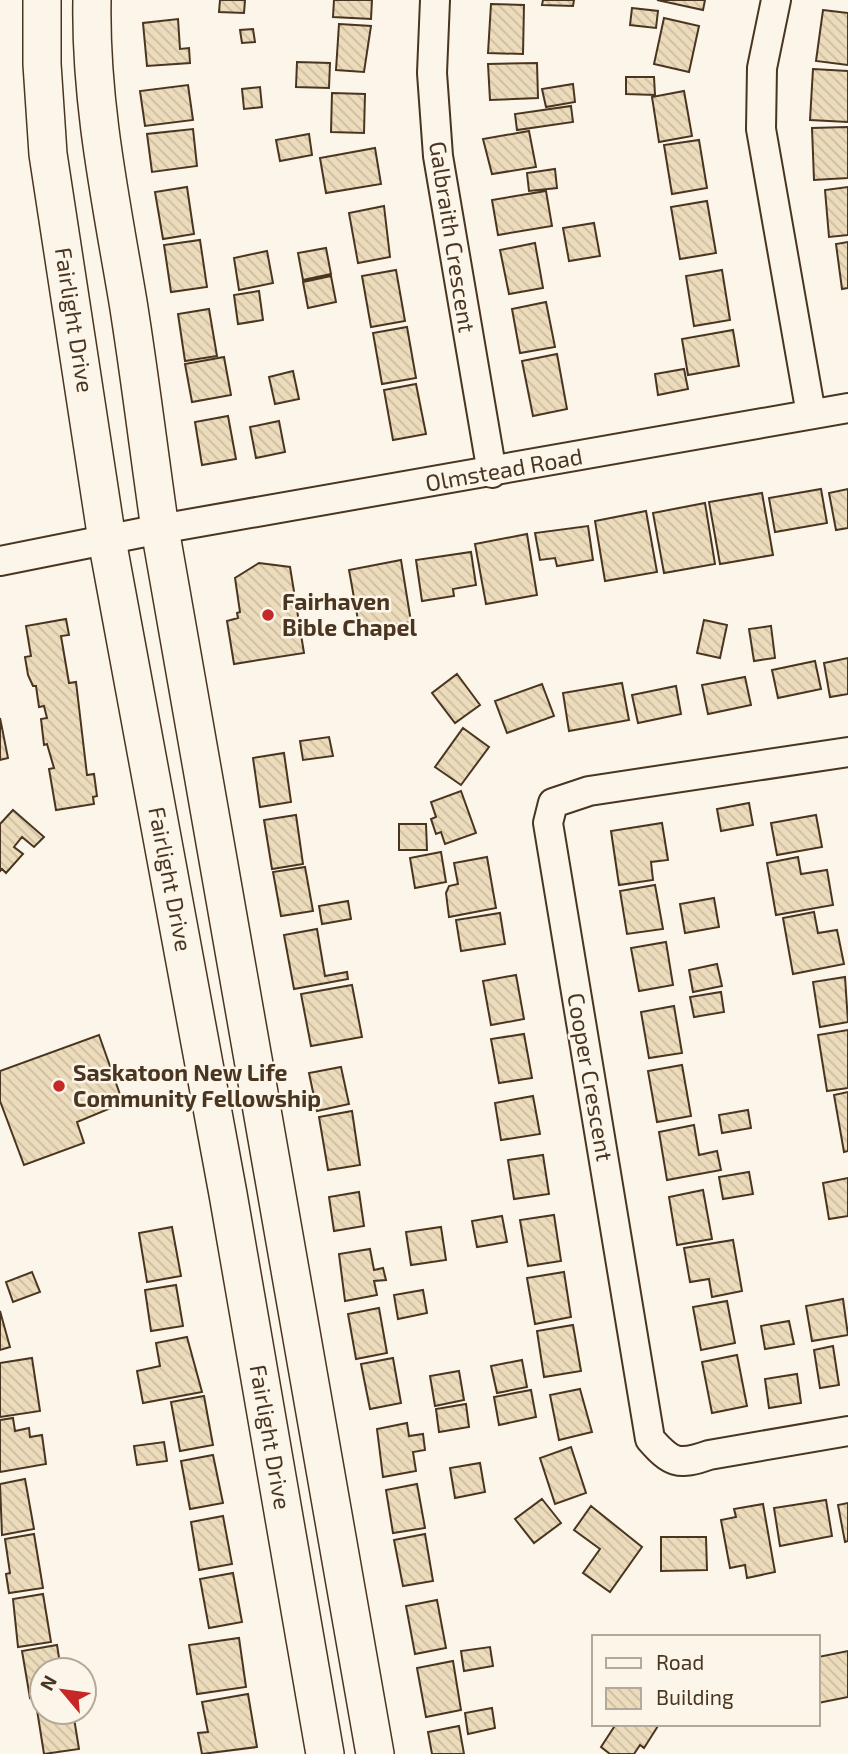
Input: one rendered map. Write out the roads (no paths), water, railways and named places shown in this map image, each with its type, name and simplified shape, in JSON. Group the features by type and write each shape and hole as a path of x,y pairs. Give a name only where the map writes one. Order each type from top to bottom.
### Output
{"main road":[{"name":"Fairlight Drive","path":"42,0 42,64 48,154 107,540 226,1180 326,1754"},
{"path":"92,0 98,123 133,330 160,529 375,1754"}],"street":[{"name":"Galbraith Crescent","path":"435,0 432,73 438,156 492,473"},
{"path":"776,0 762,68 761,129 811,414"},
{"name":"Olmstead Road","path":"0,561 160,529 492,473 848,408"},
{"name":"Cooper Crescent","path":"848,752 579,794 553,803 548,823 650,1439 668,1459 689,1462 709,1455 848,1431"}],"place":[{"name":"Fairhaven Bible Chapel","path":"268,615"},
{"name":"Saskatoon New Life Community Fellowship","path":"59,1086"}]}
